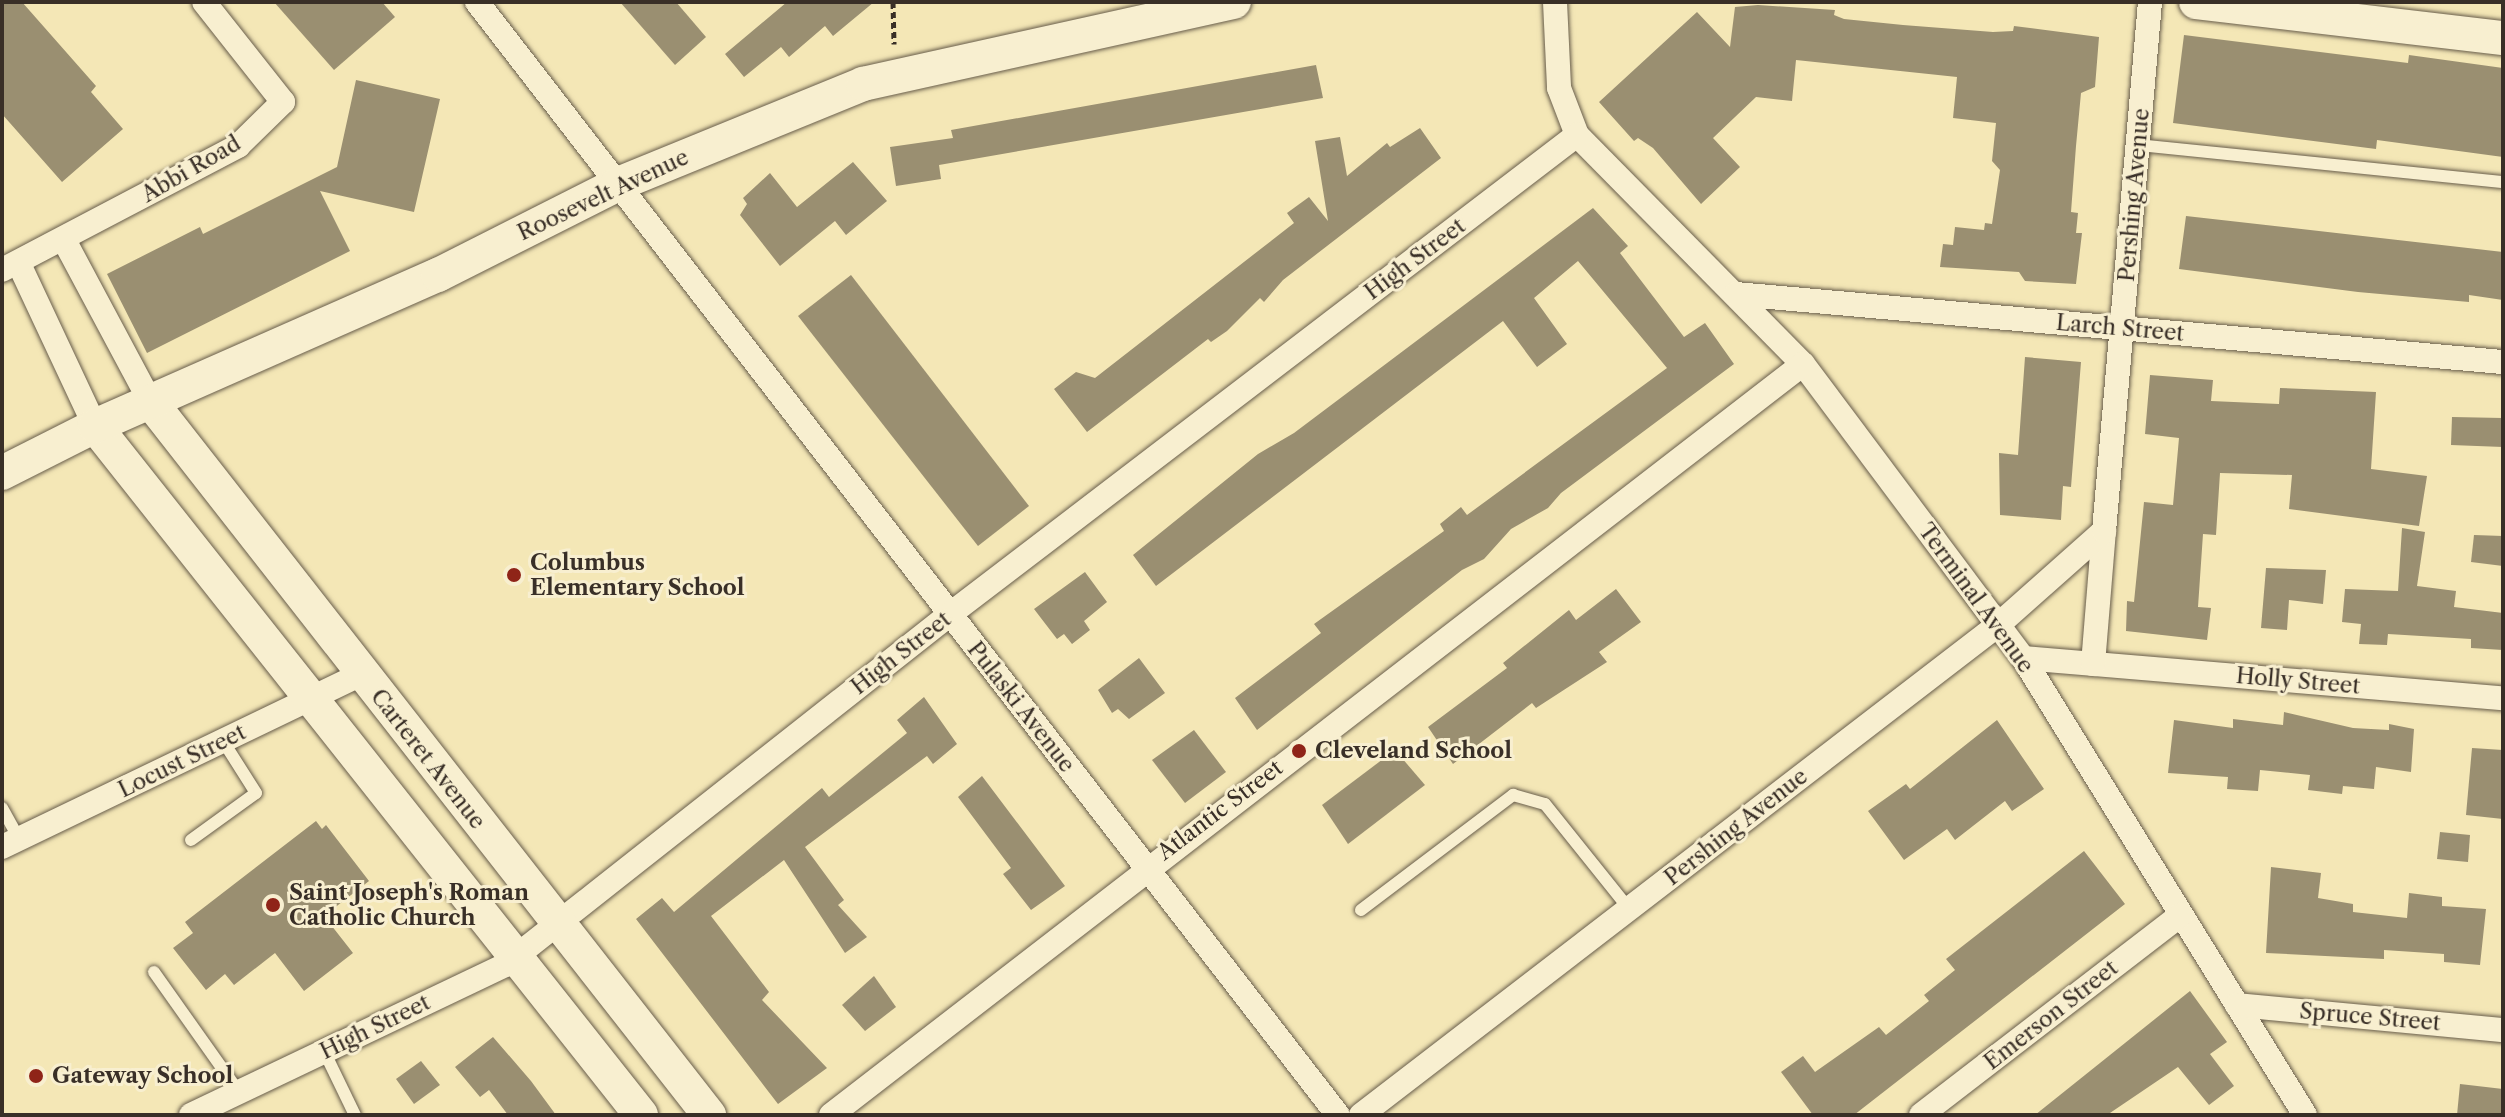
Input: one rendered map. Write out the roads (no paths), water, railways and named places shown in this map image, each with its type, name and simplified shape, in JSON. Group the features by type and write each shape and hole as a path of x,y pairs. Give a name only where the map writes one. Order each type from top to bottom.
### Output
{"street":[{"name":"Abbi Road","path":"95,426 10,267 238,146 283,102 204,2"},
{"name":"Pulaski Avenue","path":"477,2 1338,1115"},
{"name":"Roosevelt Avenue","path":"2,473 150,401 438,275 618,184 863,84 1234,2"},
{"path":"1555,2 1559,88 1577,135"},
{"name":"Pershing Avenue","path":"2093,664 2150,2"},
{"path":"2196,2 2503,38"},
{"name":"Terminal Avenue","path":"1577,135 1803,364 2023,658 2305,1115"},
{"name":"High Street","path":"191,1115 518,954 949,615 1577,135"},
{"path":"64,240 150,401"},
{"name":"Larch Street","path":"1736,294 2503,362"},
{"name":"Atlantic Street","path":"831,1115 1146,867 1803,364"},
{"name":"Carteret Avenue","path":"150,401 709,1115"},
{"path":"95,426 518,954 641,1115"},
{"name":"Pershing Avenue","path":"1361,1115 1998,625 2104,531"},
{"name":"Holly Street","path":"2023,658 2503,698"},
{"name":"Locust Street","path":"11,843 361,674"},
{"name":"Emerson Street","path":"1921,1115 2181,915"},
{"name":"Spruce Street","path":"2237,1005 2503,1030"}],"lane":[{"path":"2138,145 2503,182"},
{"path":"191,840 256,793 223,741"},
{"path":"1361,910 1513,795 1545,804 1629,909"},
{"path":"2,808 11,843"},
{"path":"154,972 239,1092"},
{"path":"324,1051 355,1115"}],"place":[{"name":"Columbus Elementary School","path":"514,575"},
{"name":"Cleveland School","path":"1299,751"},
{"name":"Saint Joseph's Roman Catholic Church","path":"273,905"},
{"name":"Gateway School","path":"36,1076"}]}
